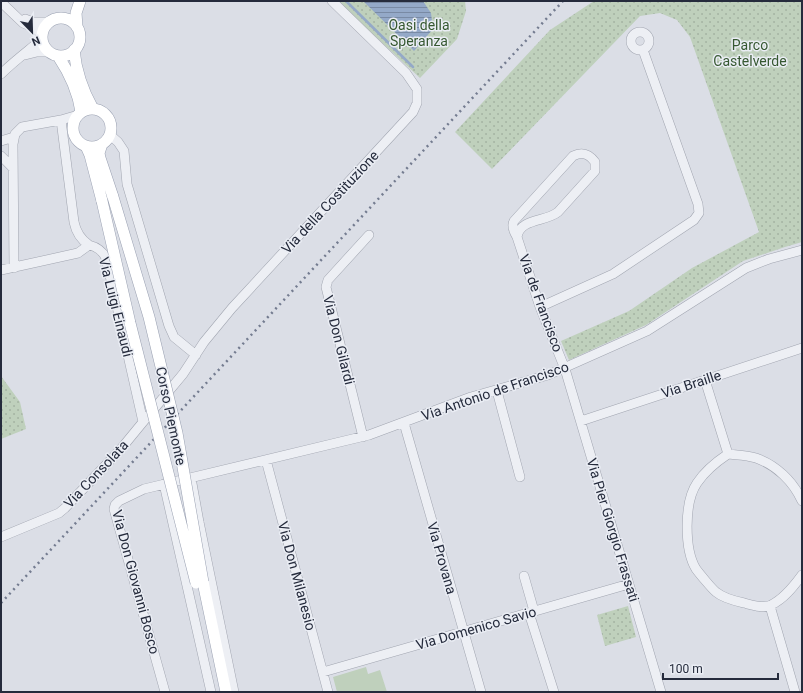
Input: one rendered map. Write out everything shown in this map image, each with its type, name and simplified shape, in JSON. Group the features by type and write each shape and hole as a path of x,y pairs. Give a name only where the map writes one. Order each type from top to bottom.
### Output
{"main road":[{"path":"75,1 69,11 53,20 44,28 42,37 44,46 54,54 73,81 78,95 80,113 74,123 74,132 77,139 86,146 96,146 102,144 110,135 112,126 108,117 103,112 93,109 80,113"},
{"path":"54,54 68,54 78,45 80,37 77,27 76,13 80,1"},
{"path":"53,20 68,20 77,27"},
{"path":"74,50 75,65 93,109"},
{"name":"Corso Piemonte","path":"102,144 100,158 134,337 199,583 226,692"},
{"name":"Corso Piemonte","path":"86,146 107,199 149,317 177,433 199,583 220,692"}],"street":[{"name":"Via della Costituzione","path":"156,405 183,374 196,354 232,308 405,122 413,112 417,103 416,89 406,73 332,1"},
{"path":"1,2 23,23 35,28 42,37 1,74"},
{"path":"17,18 33,22 53,20"},
{"path":"540,307 613,274 694,220 699,213 698,204 643,50"},
{"path":"23,55 37,52 54,54"},
{"path":"14,268 14,137 17,131 22,127 61,120 80,113"},
{"path":"61,120 76,231 80,237 89,244"},
{"path":"110,135 118,142 124,151 127,184 169,326 174,337 196,354"},
{"path":"1,141 14,137"},
{"name":"Via de Francisco","path":"517,237 518,232 526,224 552,216 558,212 595,171 596,162 589,154 583,153 573,156 514,220 513,223 514,231 540,307 565,369"},
{"path":"1,156 13,168"},
{"name":"Via Don Gilardi","path":"363,437 326,287 328,280 369,235"},
{"name":"Via Luigi Einaudi","path":"1,270 78,253 89,244 104,252 143,422"},
{"name":"Via Antonio de Francisco","path":"191,478 363,437 471,397 548,376 647,331 746,268 769,259 802,250"},
{"name":"Via Braille","path":"581,421 802,348"},
{"name":"Via Pier Giorgio Frassati","path":"565,369 661,692"},
{"path":"706,380 728,454"},
{"path":"497,391 520,477"},
{"name":"Via Consolata","path":"1,537 58,513 65,508 120,450 156,405"},
{"name":"Via Provana","path":"404,423 481,692"},
{"path":"802,501 798,491 774,465 754,457 728,454 713,463 696,484 689,503 687,521 690,552 696,568 716,592 733,600 755,606 770,606 790,590 802,575"},
{"name":"Via Don Milanesio","path":"266,460 328,692"},
{"name":"Via Don Giovanni Bosco","path":"165,692 114,508 115,504 119,501 137,492 191,478"},
{"name":"Corso Piemonte","path":"191,478 234,692"},
{"path":"164,484 211,692"},
{"path":"524,576 532,612 554,692"},
{"name":"Via Domenico Savio","path":"323,672 629,584"},
{"path":"770,606 795,692"}],"green space":[{"name":"Oasi della Speranza","path":"337,1 465,1 466,11 457,39 420,78"},
{"name":"Parco Castelverde","path":"594,1 802,1 802,242 743,261 646,325 569,360 561,341 629,311 692,268 759,232 690,37 677,20 660,13 640,16 492,169 455,132 550,30"},
{"path":"1,376 20,402 26,429 1,439"},
{"path":"628,606 636,637 605,646 597,615"},
{"path":"366,667 368,674 380,670 387,692 337,692 333,677"}],"water":[{"path":"363,1 423,1 431,13 433,29 414,51"}],"waterway":[{"path":"346,1 413,67"}],"railway":[{"path":"1,603 563,1"}]}
